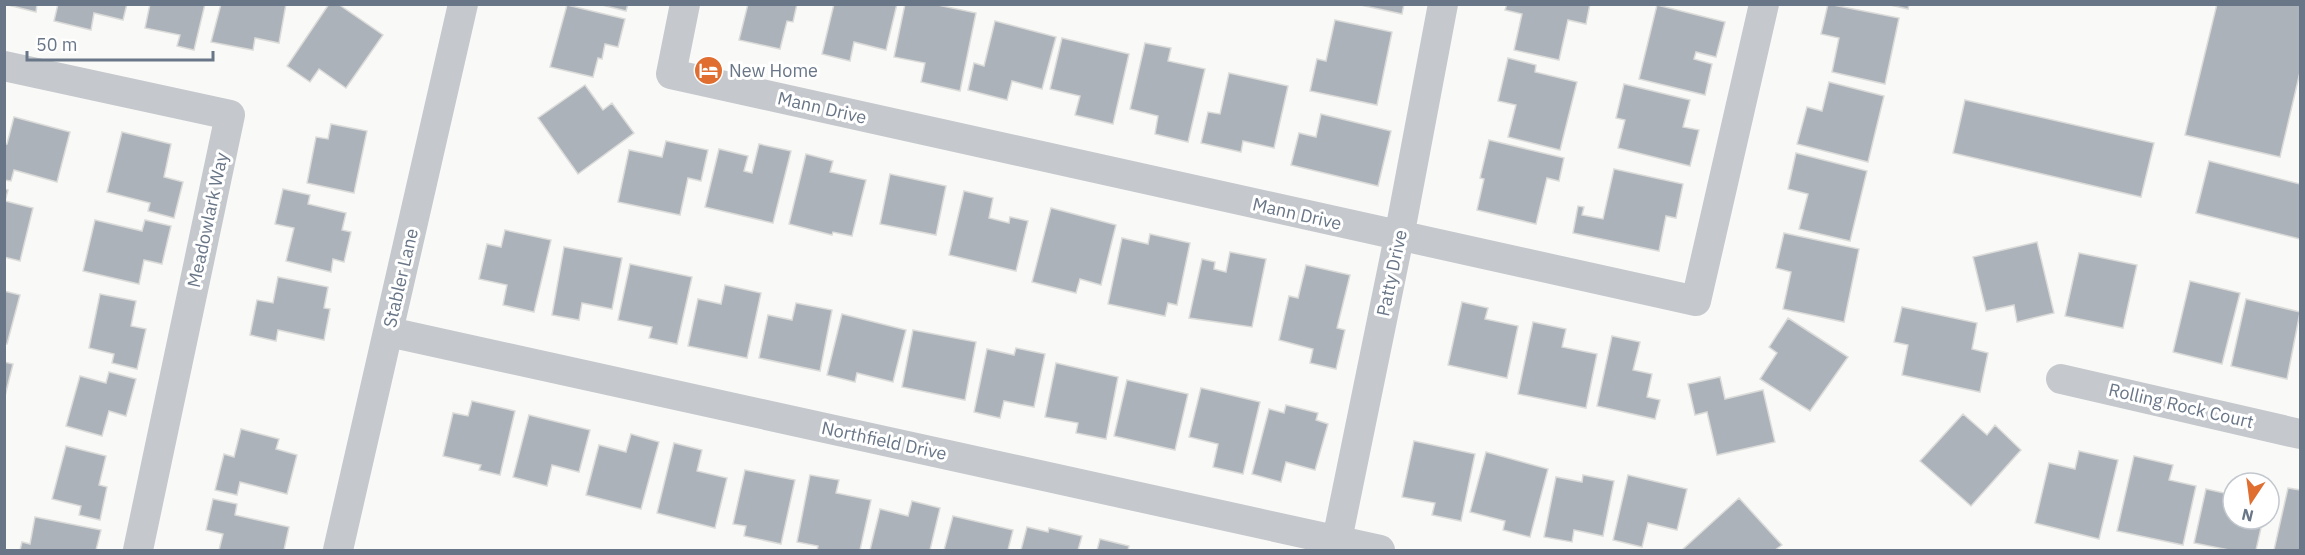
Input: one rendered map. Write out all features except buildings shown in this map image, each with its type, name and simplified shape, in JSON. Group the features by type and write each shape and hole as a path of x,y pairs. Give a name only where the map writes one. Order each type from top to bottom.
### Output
{"street":[{"name":"Stabler Lane","path":"338,550 464,4"},
{"name":"Mann Drive","path":"685,4 670,74 1696,301 1764,4"},
{"name":"Patty Drive","path":"1337,540 1399,237 1443,4"},
{"name":"Meadowlark Way","path":"4,66 230,115 138,550"},
{"name":"Northfield Drive","path":"389,332 1380,550"},
{"name":"Rolling Rock Court","path":"2061,379 2301,434"}],"place":[{"name":"New Home","path":"708,71"}]}
